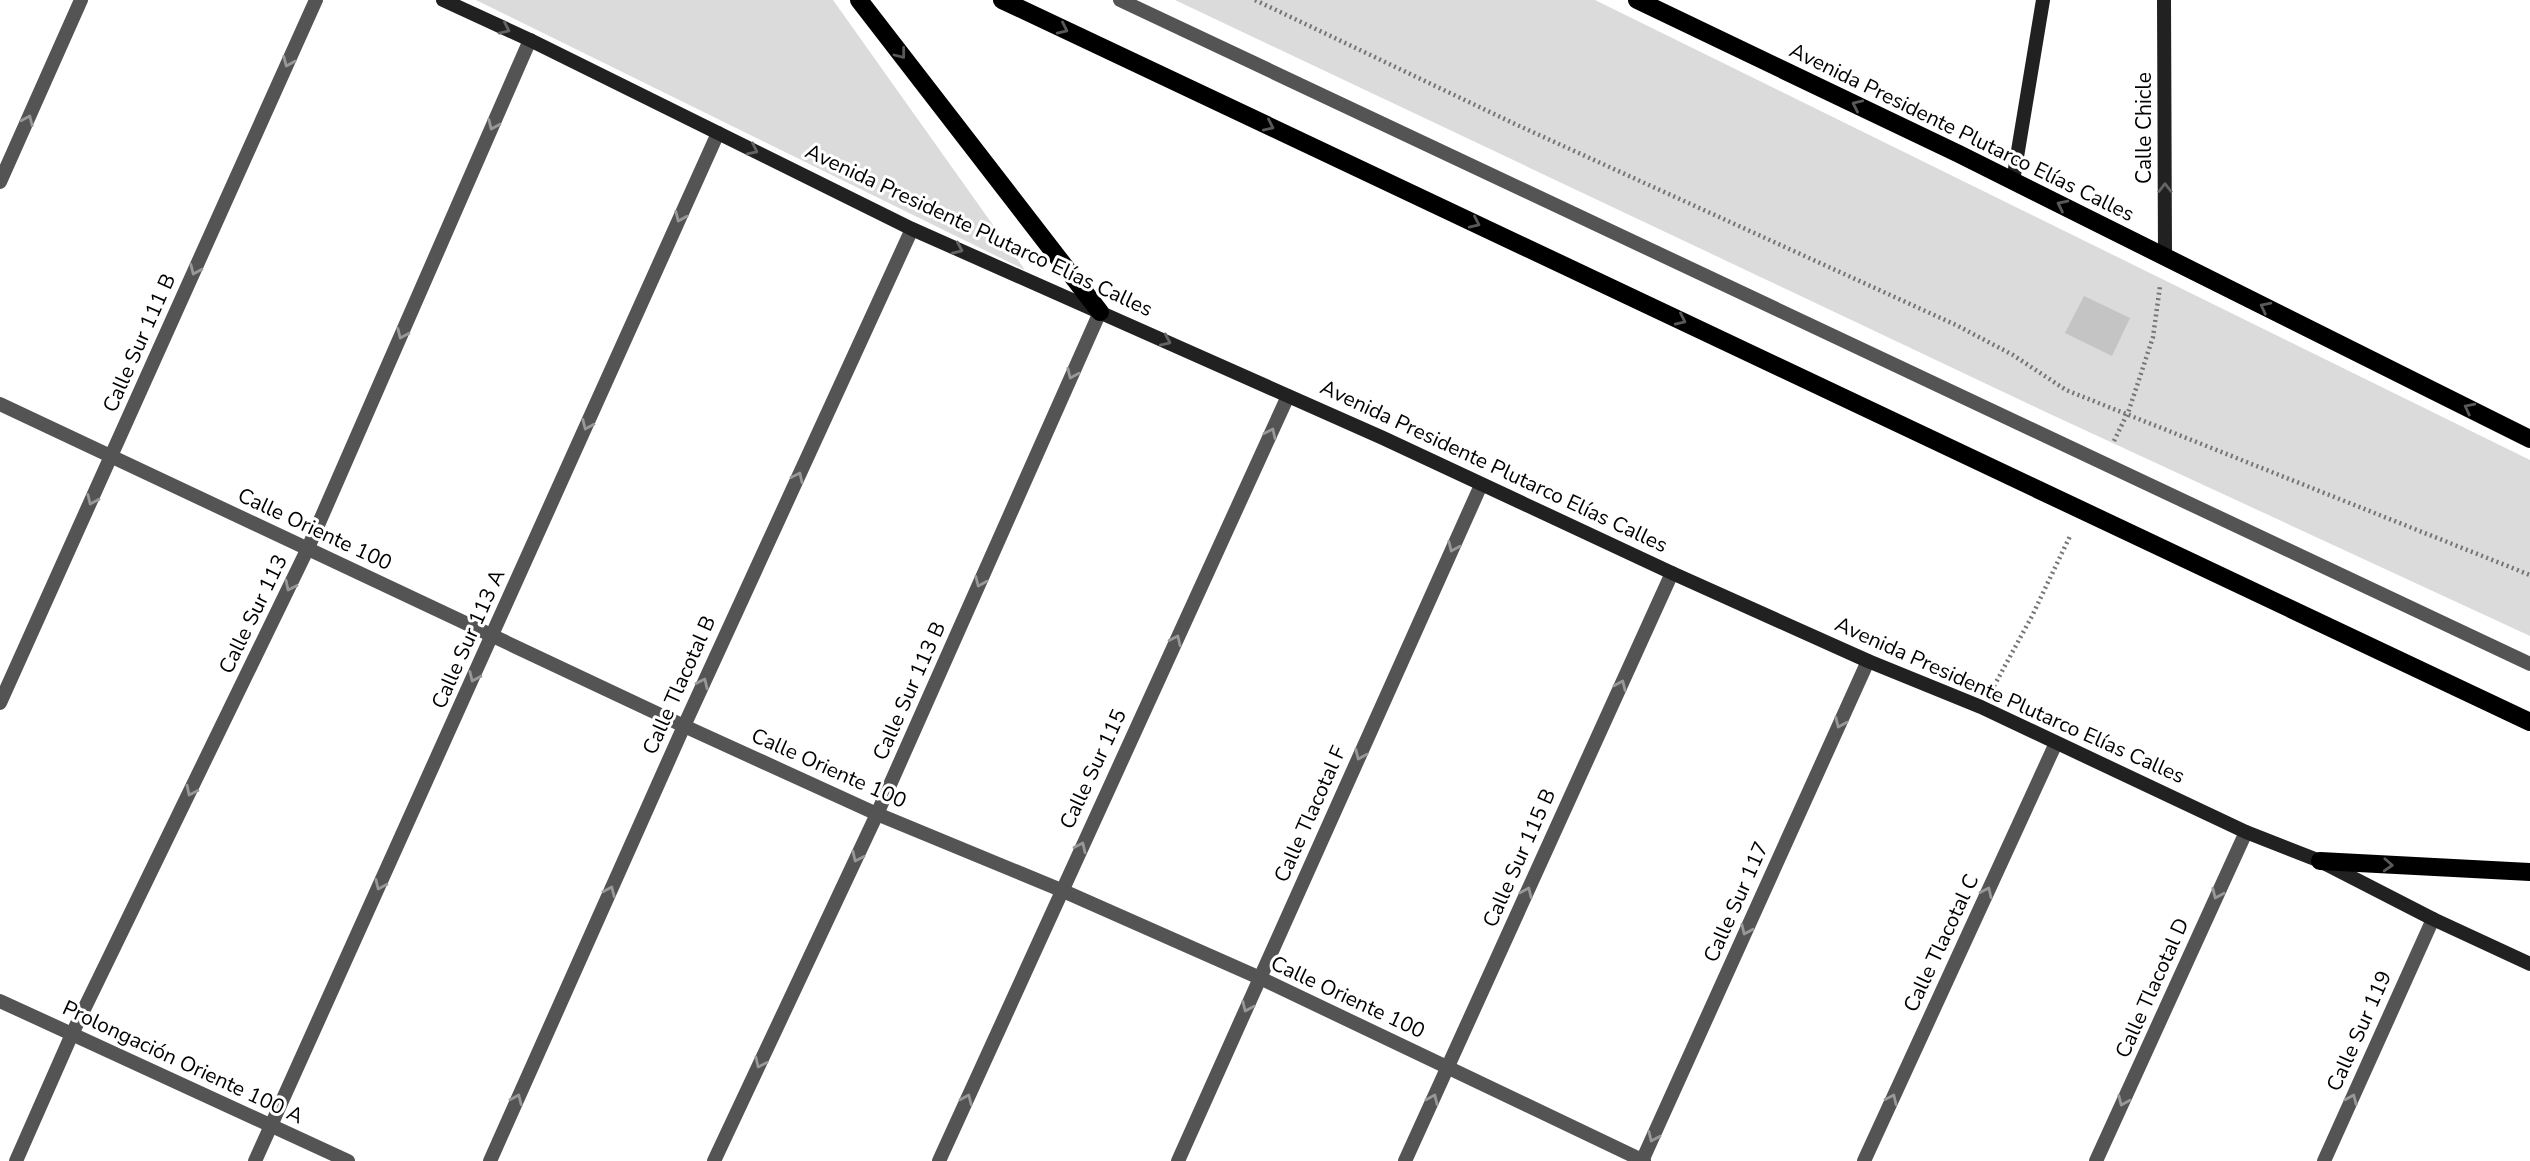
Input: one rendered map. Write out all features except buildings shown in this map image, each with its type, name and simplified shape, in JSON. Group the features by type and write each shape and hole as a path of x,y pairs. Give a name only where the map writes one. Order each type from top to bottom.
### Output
{"main road":[{"path":"859,0 1100,312"},
{"path":"1002,0 2530,722"},
{"name":"Avenida Presidente Plutarco Elías Calles","path":"1636,0 2013,181 2530,439"},
{"path":"2320,861 2530,872"}],"street":[{"path":"0,182 81,0"},
{"name":"Calle Sur 111 B","path":"0,703 316,0"},
{"name":"Avenida Presidente Plutarco Elías Calles","path":"443,0 530,40 912,229 1384,438 1868,661 1980,707 2246,832 2320,861 2433,919 2530,964"},
{"path":"1120,0 2530,664"},
{"path":"2013,181 2043,0"},
{"name":"Calle Chicle","path":"2164,0 2165,257"},
{"name":"Calle Sur 113","path":"16,1161 72,1034 309,548 530,40"},
{"name":"Calle Sur 113 A","path":"256,1161 718,133"},
{"name":"Calle Tlacotal B","path":"490,1161 684,726 912,229"},
{"name":"Calle Sur 113 B","path":"714,1161 877,814 1100,312"},
{"name":"Calle Sur 115","path":"939,1161 1288,396"},
{"name":"Calle Oriente 100","path":"0,404 684,726 877,814 1061,890 1260,978 1643,1161"},
{"name":"Calle Tlacotal F","path":"1178,1161 1481,485"},
{"name":"Calle Sur 115 B","path":"1405,1161 1672,573"},
{"name":"Calle Sur 117","path":"1643,1161 1868,661"},
{"name":"Calle Tlacotal C","path":"1864,1161 2056,743"},
{"name":"Calle Tlacotal D","path":"2096,1161 2246,832"},
{"name":"Calle Sur 119","path":"2324,1161 2433,919"},
{"name":"Prolongación Oriente 100 A","path":"0,1001 271,1128 348,1161"}],"path":[{"path":"1255,0 1515,124 1956,325 2013,355 2066,390 2530,575"},
{"path":"2129,410 2153,337 2165,257"},
{"path":"1992,690 2032,616"}],"shaded area":[{"path":"476,0 833,0 1025,270"},
{"path":"1175,0 1595,0 2530,460 2530,636 2050,414"}]}
